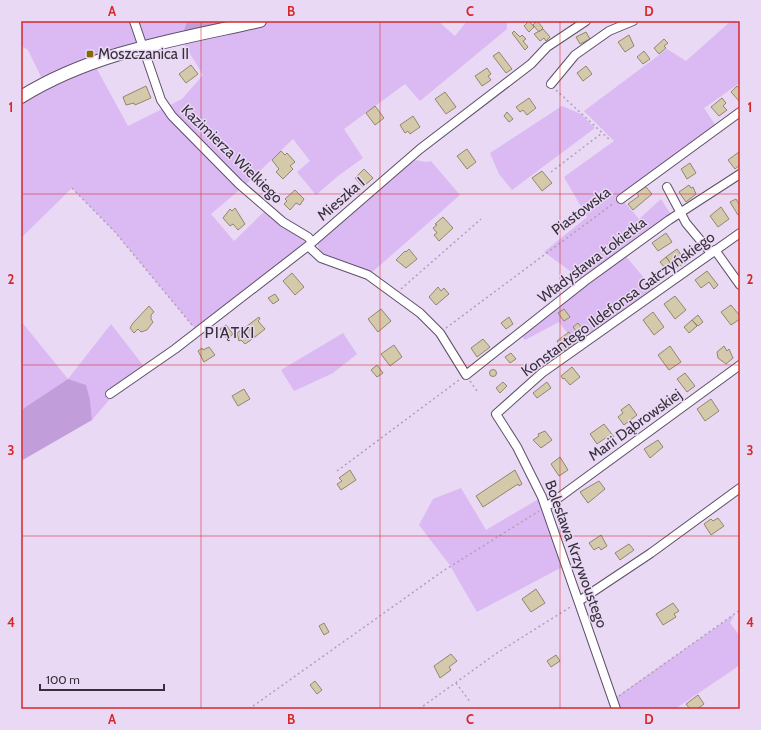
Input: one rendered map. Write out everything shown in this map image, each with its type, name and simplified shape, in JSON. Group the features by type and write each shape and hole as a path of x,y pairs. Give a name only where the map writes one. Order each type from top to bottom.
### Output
{"main road":[{"path":"21,97 78,68 110,56 260,21"}],"street":[{"name":"Kazimierza Wielkiego","path":"134,21 161,100 172,116 239,184 283,222 308,237 310,244"},
{"name":"Mieszka I","path":"110,394 197,331 310,244 420,149 531,64 547,47 586,21"},
{"path":"551,84 575,55 609,31 633,21"},
{"name":"Piastowska","path":"621,198 740,112"},
{"name":"Władysława Łokietka","path":"466,375 585,281 669,220 681,214 740,174"},
{"path":"667,187 686,223 713,252 740,285"},
{"name":"Konstantego Ildefonsa Gałczyńskiego","path":"496,414 542,373 740,233"},
{"path":"310,244 321,258 368,275 420,313 440,333 466,375"},
{"name":"Marii Dąbrowskiej","path":"546,507 740,366"},
{"name":"Bolesława Krzywoustego","path":"496,414 517,447 546,507 616,709"},
{"path":"579,601 651,553 740,488"}],"path":[{"path":"551,84 611,141"},
{"path":"551,172 603,133"},
{"path":"72,188 115,232 197,331"},
{"name":"Piastowska","path":"440,333 621,198"},
{"path":"395,294 481,219"},
{"path":"337,471 466,375 477,391"},
{"path":"249,709 443,571 546,507"},
{"path":"419,709 497,653 579,601"},
{"path":"612,700 740,610"},
{"path":"456,683 471,703"}],"shaded area":[{"path":"21,21 187,21 181,38 260,21 438,21 455,36 467,21 507,21 507,29 420,101 405,84 344,129 363,158 338,176 316,195 297,172 310,161 293,139 243,187 211,214 234,241 267,209 308,237 308,246 197,331 115,232 72,188 21,238 21,97 44,83 28,50 21,46","holes":["181,39 203,75 182,99 128,126 93,62"]},
{"path":"187,21 260,21 181,39"},
{"path":"731,21 740,21 740,83 704,108 718,129 621,198 639,219 661,199 673,218 623,253 656,292 578,347 559,322 525,340 519,333 584,281 544,252 587,217 564,177 614,141 584,111 667,49 686,61"},
{"path":"562,106 581,114 595,128 512,190 499,174 490,153"},
{"path":"415,160 426,162 431,161 460,195 370,274 337,262 321,252 318,246 319,239 411,161"},
{"path":"21,321 68,379 21,410"},
{"path":"111,324 146,369 109,400 92,420 90,400 68,379"},
{"path":"343,333 357,354 333,373 294,391 281,370"},
{"path":"68,379 86,385 90,400 92,420 21,461 21,410"},
{"path":"461,488 486,530 542,497 566,565 477,612 449,564 419,525 433,499"},
{"path":"735,614 730,623 740,636 740,665 675,709 616,709 612,700"}],"building":[{"path":"529,21 534,27 529,32 524,26"},
{"path":"537,21 543,28 539,32 533,25"},
{"path":"543,29 550,37 546,41 544,38 540,41 534,34"},
{"path":"514,31 520,37 522,35 526,39 523,41 528,47 525,50 512,33"},
{"path":"586,32 590,39 580,44 576,37"},
{"path":"629,35 634,46 625,52 618,42"},
{"path":"664,39 668,43 664,46 666,48 659,54 654,48"},
{"path":"644,51 650,59 643,64 637,57"},
{"path":"499,52 512,69 506,73 493,56"},
{"path":"191,65 198,74 186,83 179,74"},
{"path":"586,66 592,74 583,81 577,73"},
{"path":"487,68 491,74 488,76 491,80 482,86 475,76"},
{"path":"146,86 151,98 135,105 134,103 126,105 123,97"},
{"path":"737,86 740,90 740,102 731,92"},
{"path":"445,92 456,107 446,114 435,99"},
{"path":"529,98 536,108 527,115 523,110 520,112 516,107"},
{"path":"722,98 726,103 723,106 727,110 719,116 711,107"},
{"path":"375,106 384,118 375,125 366,113"},
{"path":"507,112 513,119 509,122 504,116"},
{"path":"413,116 420,127 410,134 408,131 405,133 400,125"},
{"path":"467,149 476,162 467,169 457,156"},
{"path":"281,151 285,155 287,153 295,162 290,166 293,169 283,179 276,172 279,169 272,160"},
{"path":"739,152 740,165 735,169 728,160"},
{"path":"690,163 696,173 687,179 681,169"},
{"path":"364,169 373,178 363,187 355,178"},
{"path":"542,171 552,183 542,191 532,178"},
{"path":"689,185 691,188 693,187 696,194 686,202 679,192"},
{"path":"645,186 652,194 633,210 628,204 639,196 636,193"},
{"path":"295,190 304,199 300,205 296,203 290,210 284,204 287,201 285,199"},
{"path":"736,199 740,206 740,214 738,215 730,202"},
{"path":"721,207 729,219 718,227 710,216"},
{"path":"235,208 245,224 238,230 233,224 230,226 223,218 230,209 232,211"},
{"path":"443,217 453,228 439,241 434,235 437,233 433,228 437,225 435,224"},
{"path":"666,233 672,242 658,251 652,243"},
{"path":"409,249 417,259 406,268 396,260"},
{"path":"677,249 686,262 677,268 674,263 672,265 666,257"},
{"path":"666,257 672,265 665,268 660,262"},
{"path":"707,271 718,285 714,289 709,282 701,288 695,280"},
{"path":"292,273 304,287 295,295 283,281"},
{"path":"438,287 441,291 444,288 449,294 436,305 429,297"},
{"path":"275,294 279,300 273,304 268,298"},
{"path":"675,296 686,310 675,319 664,304"},
{"path":"731,305 740,316 740,319 731,325 721,312"},
{"path":"149,306 154,312 151,315 153,322 147,330 141,332 138,329 134,333 130,328"},
{"path":"381,309 391,321 378,332 368,319"},
{"path":"564,309 570,317 564,321 558,313"},
{"path":"653,312 664,327 654,335 643,320"},
{"path":"698,315 703,322 698,326 692,320"},
{"path":"259,317 260,319 258,321 265,329 255,337 247,326"},
{"path":"509,317 513,324 506,329 501,323"},
{"path":"692,320 697,326 689,333 684,327"},
{"path":"578,323 582,328 577,332 573,327"},
{"path":"226,325 233,334 227,339 220,329"},
{"path":"247,326 255,337 245,344 241,340 239,341 237,333"},
{"path":"569,332 576,342 564,351 557,341"},
{"path":"483,339 490,347 477,357 471,348"},
{"path":"394,345 402,357 390,366 381,354"},
{"path":"670,346 681,362 669,370 658,355"},
{"path":"724,346 727,351 729,349 733,358 726,364 718,358 717,352"},
{"path":"209,347 215,355 204,362 198,351 202,348 203,350"},
{"path":"511,353 516,359 510,363 505,357"},
{"path":"377,365 383,373 377,377 371,370"},
{"path":"572,367 580,377 570,385 561,376"},
{"path":"493,369 496,370 496,376 493,377 490,376 489,373 490,370"},
{"path":"685,373 695,386 687,392 677,379"},
{"path":"503,382 507,386 500,393 496,388"},
{"path":"547,382 551,388 537,398 533,393"},
{"path":"244,389 250,399 238,406 232,396"},
{"path":"711,399 719,411 705,421 697,409"},
{"path":"629,404 637,415 624,425 618,417 623,413 621,410"},
{"path":"604,424 614,437 609,440 607,437 597,444 590,434"},
{"path":"545,431 552,440 541,448 533,440 539,436 538,434"},
{"path":"658,440 663,447 650,458 644,449"},
{"path":"560,457 568,470 559,476 551,464"},
{"path":"350,470 356,480 341,490 337,484 342,481 339,478"},
{"path":"515,470 522,484 519,486 518,484 483,507 476,496"},
{"path":"599,481 605,489 588,503 580,492"},
{"path":"718,518 724,526 711,535 704,524 711,519 713,521"},
{"path":"601,535 607,546 601,550 599,547 594,550 589,543"},
{"path":"629,544 634,550 620,560 615,553"},
{"path":"536,589 545,603 531,612 522,599"},
{"path":"673,603 679,611 674,614 676,617 663,625 656,614"},
{"path":"324,623 329,632 324,635 319,626"},
{"path":"451,654 457,661 449,667 451,670 440,678 434,666"},
{"path":"556,655 560,661 551,667 547,661"},
{"path":"315,681 322,690 317,694 310,685"},
{"path":"698,695 704,704 697,709 690,709 686,704"}],"place":[{"name":"Moszczanica II","path":"90,54"}],"district":[{"name":"PIĄTKI","path":"230,332"}]}
